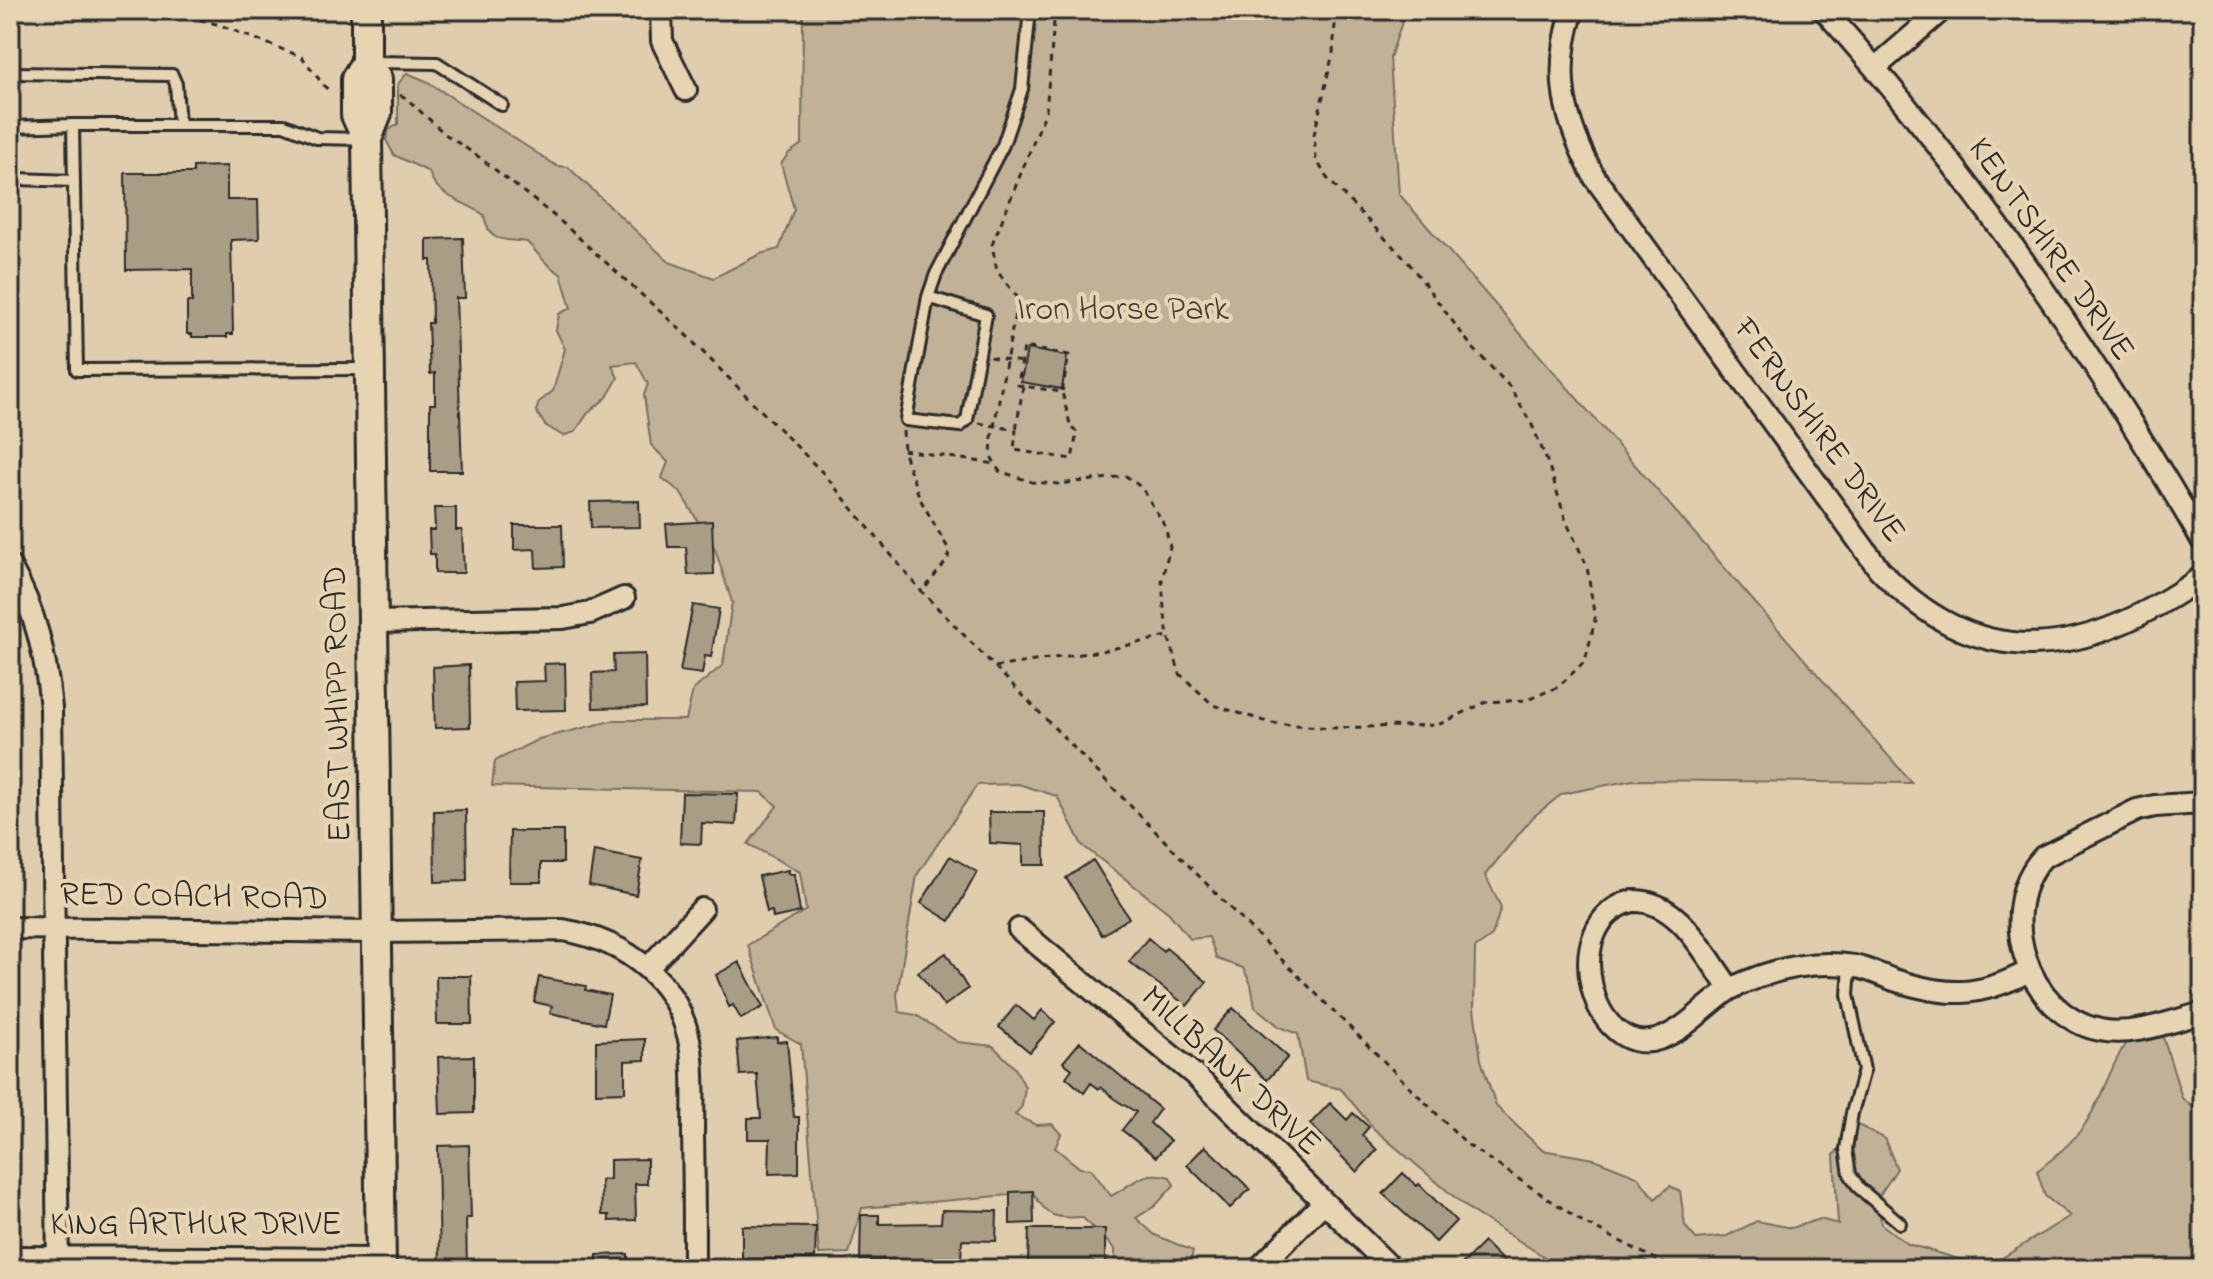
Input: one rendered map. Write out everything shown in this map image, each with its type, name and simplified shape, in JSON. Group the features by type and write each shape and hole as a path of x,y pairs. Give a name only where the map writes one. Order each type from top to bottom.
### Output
{"main road":[{"name":"EAST WHIPP ROAD","path":"366,10 366,62 356,79 356,115 367,139 381,1264"}],"street":[{"path":"661,10 662,41 686,90"},
{"name":"FERNSHIRE DRIVE","path":"1573,10 1562,53 1565,103 1580,150 1595,178 1870,557 1897,589 1942,622 1973,634 2030,645 2082,639 2116,628 2180,593 2203,576"},
{"name":"KENTSHIRE DRIVE","path":"1824,10 1962,177 2044,290 2203,542"},
{"path":"1875,68 1942,10"},
{"path":"10,566 33,614 48,677 51,708 58,1263"},
{"path":"374,622 563,618 590,613 624,598"},
{"path":"2203,803 2137,810 2043,857 2031,869 2021,896 2023,941 2029,971 2047,1000 2061,1012 2099,1030 2133,1030 2203,1013"},
{"path":"1730,989 1679,919 1655,903 1639,901 1621,904 1599,922 1591,939 1591,967 1599,1011 1616,1031 1632,1039 1658,1040 1682,1027 1730,989 1775,970 1806,964 1850,966 1923,989 1950,994 1984,991 2029,971"},
{"path":"648,968 702,909"},
{"name":"RED COACH ROAD","path":"10,928 377,932 563,930 613,944 648,968 674,999 686,1027 691,1049 694,1269"},
{"name":"MILLBANK DRIVE","path":"1019,929 1197,1077 1392,1269"},
{"path":"1258,1269 1324,1202"},
{"name":"KING ARTHUR DRIVE","path":"10,1257 58,1263 381,1264"}],"lane":[{"path":"928,297 986,315 967,420 960,426 906,420 928,297 936,274 1003,145 1022,89 1030,10"},
{"path":"366,62 437,63 502,105"},
{"path":"10,73 172,75 176,84 179,125"},
{"path":"73,125 77,370 371,369"},
{"path":"10,127 284,125 317,138 367,139"},
{"path":"10,175 16,179 74,181"},
{"path":"1850,966 1848,995 1864,1070 1846,1149 1850,1174 1859,1188 1900,1223"}],"path":[{"path":"165,10 220,25 302,57 333,93"},
{"path":"1055,10 1046,111 992,245 997,271 1018,298 994,422 991,456 995,464 999,471 1032,482 1059,484 1126,476 1142,488 1165,526 1170,547 1162,579 1168,636 1180,674 1213,705 1271,723 1330,728 1438,725 1486,702 1527,700 1558,687 1585,661 1595,620 1587,566 1566,521 1533,427 1510,387 1472,347 1408,262 1327,178 1316,159 1314,135 1333,53 1336,10"},
{"path":"397,94 558,219 684,333 823,473 922,592 1237,915 1468,1145 1586,1224 1675,1269"},
{"path":"1023,386 1014,450 1072,459 1077,432 1071,428 1062,392 1069,355 1024,347 1018,385 1062,392"},
{"path":"979,355 1022,362"},
{"path":"906,420 903,450 920,499 949,550 948,559 922,592"},
{"path":"967,420 1016,430"},
{"path":"903,450 995,464"},
{"path":"995,667 1107,650 1168,636"}],"green space":[{"name":"Iron Horse Park","path":"803,10 1406,10 1390,58 1399,194 1912,783 1633,780 1562,794 1533,817 1485,875 1501,907 1492,936 1475,948 1474,1009 1481,1060 1496,1106 1542,1150 1594,1159 1637,1176 1655,1199 1670,1186 1680,1191 1685,1226 1696,1239 1727,1236 1757,1221 1792,1228 1820,1219 1838,1224 1834,1155 1856,1124 1884,1138 1897,1169 1879,1196 1881,1224 1908,1244 1972,1263 2002,1258 2070,1216 2045,1196 2037,1171 2083,1127 2127,1041 2163,1037 2182,1098 2191,1106 2203,1106 2203,1269 1564,1269 1471,1211 1374,1129 1341,1089 1306,1081 1298,1034 1280,1027 1255,1007 1251,984 1243,968 1217,959 1209,937 1190,939 1169,913 1082,845 1057,796 1018,784 977,785 917,875 897,995 899,1012 916,1015 958,1042 993,1046 1015,1068 1025,1087 1022,1106 1015,1115 1036,1125 1052,1124 1061,1134 1055,1148 1080,1168 1091,1169 1111,1196 1145,1176 1170,1177 1174,1185 1155,1206 1136,1218 1155,1235 1193,1251 1189,1269 1123,1269 1115,1263 1115,1249 1082,1217 1053,1215 1033,1193 862,1208 849,1253 819,1254 801,1044 776,1030 748,945 806,910 800,872 748,844 777,806 762,792 492,786 495,761 539,739 615,720 686,720 693,690 723,665 732,602 715,549 680,492 662,478 668,462 651,445 644,395 648,384 636,362 612,365 618,378 607,397 588,413 575,432 563,436 545,425 536,411 539,402 553,391 565,349 556,330 559,314 571,308 561,274 527,242 493,236 484,215 444,193 429,172 394,155 386,140 389,130 398,124 398,84 407,73 426,81 557,166 568,167 669,262 714,278 760,254 779,249 794,209 781,164 789,153 802,144"}],"building":[{"path":"227,166 227,200 258,200 259,239 231,240 233,334 227,334 227,337 192,337 192,334 187,334 187,302 192,302 192,269 126,270 125,173 193,173 193,167"},
{"path":"463,238 465,298 456,298 462,471 430,471 430,404 435,404 435,373 430,374 428,323 432,323 431,260 427,260 427,239"},
{"path":"1027,349 1067,356 1062,389 1021,382"},
{"path":"639,501 640,527 591,528 590,502"},
{"path":"434,508 456,508 456,530 462,530 464,573 435,573 435,554 430,554 429,530 435,530"},
{"path":"712,521 714,574 688,575 686,547 668,547 666,524"},
{"path":"514,525 562,525 563,567 536,568 535,549 514,550"},
{"path":"693,605 719,609 711,657 705,656 702,674 680,671"},
{"path":"645,654 646,707 593,708 592,673 614,672 613,655"},
{"path":"565,663 566,710 515,711 514,682 545,681 544,664"},
{"path":"469,665 470,727 435,728 433,667"},
{"path":"682,793 738,794 736,825 702,823 701,844 680,843"},
{"path":"466,810 467,881 435,882 434,811"},
{"path":"989,812 1044,812 1045,865 1023,865 1023,845 990,843"},
{"path":"510,831 563,831 563,863 541,863 541,882 509,882"},
{"path":"594,851 642,860 636,895 589,885"},
{"path":"950,856 977,872 950,921 921,903"},
{"path":"1093,860 1129,918 1102,935 1066,878"},
{"path":"788,870 788,874 794,874 800,912 773,918 772,911 767,912 759,876"},
{"path":"1148,938 1163,951 1166,948 1207,982 1187,1006 1129,962"},
{"path":"946,953 968,989 944,1006 918,972"},
{"path":"739,962 763,1007 741,1019 733,1005 729,1007 716,975"},
{"path":"436,976 471,976 472,1024 437,1024"},
{"path":"539,977 586,986 585,990 610,995 604,1024 550,1013 552,1006 534,1002"},
{"path":"1016,1005 1034,1020 1042,1010 1055,1022 1030,1052 999,1027"},
{"path":"1233,1008 1288,1057 1267,1080 1213,1030"},
{"path":"777,1037 777,1042 787,1041 794,1117 799,1117 799,1173 769,1174 770,1139 748,1139 748,1118 761,1118 757,1074 740,1075 737,1041"},
{"path":"645,1039 645,1060 625,1061 625,1092 596,1093 596,1041"},
{"path":"1080,1042 1160,1109 1150,1123 1170,1141 1156,1157 1122,1130 1136,1112 1101,1087 1099,1089 1091,1083 1084,1093 1066,1077 1072,1069 1063,1062"},
{"path":"474,1056 474,1113 440,1114 438,1057"},
{"path":"1330,1103 1347,1120 1353,1113 1369,1127 1362,1135 1377,1150 1357,1172 1310,1124"},
{"path":"469,1145 471,1218 466,1218 467,1269 440,1269 438,1146"},
{"path":"1205,1146 1250,1189 1230,1208 1187,1165"},
{"path":"647,1159 647,1184 635,1184 636,1220 609,1221 609,1215 602,1215 601,1180 610,1179 610,1160"},
{"path":"1403,1173 1417,1186 1419,1184 1456,1221 1436,1242 1383,1194"},
{"path":"1033,1191 1034,1223 1010,1224 1010,1192"},
{"path":"942,1210 997,1211 996,1241 962,1240 961,1261 860,1260 861,1215 879,1215 879,1224 941,1223"},
{"path":"742,1226 816,1227 815,1259 742,1259"},
{"path":"1029,1229 1105,1229 1105,1264 1028,1263"},
{"path":"1484,1242 1511,1269 1457,1269"},
{"path":"628,1254 628,1269 597,1269 597,1255"}]}
